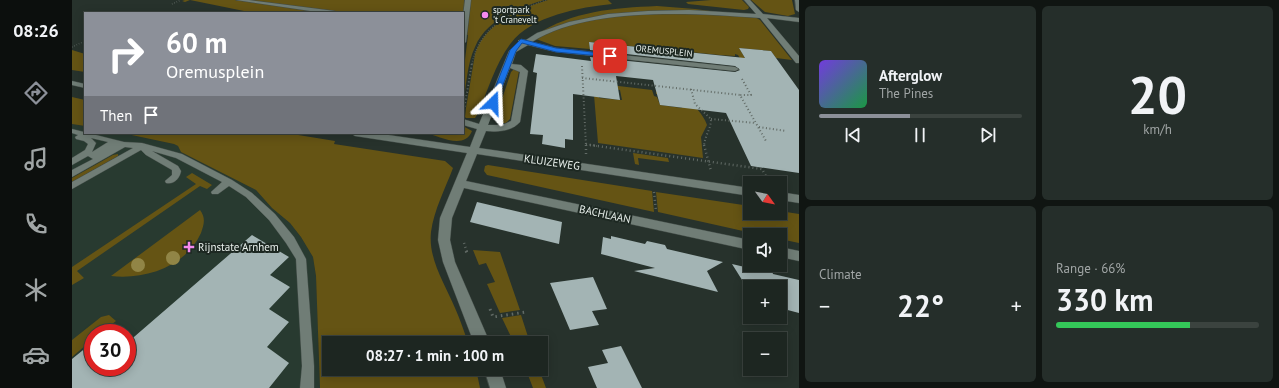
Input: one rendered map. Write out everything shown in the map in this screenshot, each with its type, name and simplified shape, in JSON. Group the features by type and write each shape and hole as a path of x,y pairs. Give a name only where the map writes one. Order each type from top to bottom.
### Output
{"street":[{"path":"464,29 468,0"},
{"path":"747,0 799,61"},
{"path":"798,0 799,10"},
{"path":"675,5 799,20"},
{"path":"479,336 449,262 444,240 446,218 513,50 521,41 538,27"},
{"name":"OREMUSPLEIN","path":"521,41 556,50 735,69"},
{"path":"464,122 483,127 505,128 515,122 524,71 518,67 507,65"},
{"path":"72,83 84,86"},
{"name":"KLUIZEWEG","path":"362,134 743,191"},
{"name":"BACHLAAN","path":"460,183 743,243"},
{"path":"787,197 799,199"},
{"path":"787,253 799,256"},
{"path":"494,376 498,388"}],"lane":[{"path":"238,0 328,12"},
{"path":"72,131 120,143 142,146 179,156 229,182 249,195 272,217 290,240 301,259 308,366 307,388"},
{"path":"72,136 87,139 92,143 92,147 88,152 72,162"},
{"path":"72,168 120,143"},
{"path":"72,174 120,143"},
{"path":"142,146 148,153 175,168 177,171 176,176 169,181"},
{"path":"72,186 142,146"},
{"path":"215,192 229,182"}],"path":[{"path":"172,4 181,0"},
{"path":"464,109 476,46 484,34 493,25 517,10 546,0"},
{"path":"72,46 83,42"},
{"path":"587,167 581,60 595,61 594,54"},
{"path":"582,78 751,95 735,69"},
{"path":"691,89 695,104 711,119 756,123"},
{"path":"740,95 766,141"},
{"path":"711,119 711,128 706,133 704,143 708,161 717,187"},
{"path":"758,127 786,131"},
{"path":"586,144 762,169 766,176"},
{"path":"654,186 657,225"},
{"path":"464,243 466,253"},
{"path":"490,309 493,317 526,312"}],"shaded area":[{"name":"sportpark 't Cranevelt","path":"190,0 544,0 504,16 487,29 472,53 464,99 464,68 468,35 464,34 464,12 243,12 244,11"},
{"path":"548,0 608,0 612,4 557,14 531,26 520,34 511,43 500,60 477,115 475,118 466,118 466,108 475,54 480,43 495,26 504,19 526,8"},
{"path":"742,0 749,7 748,9 744,10 688,4 686,2"},
{"path":"751,0 792,0 795,14 788,16 765,12"},
{"path":"657,6 695,9 755,17 760,20 792,60 776,58 771,51 739,48 748,63 742,62 738,55 735,54 735,56 720,55 589,42 590,49 555,46 536,39 536,35 550,27 579,16 609,10"},
{"path":"72,50 84,54 84,72 72,70"},
{"path":"514,69 519,71 510,119 506,123 500,123 496,120 496,117 511,72"},
{"path":"593,83 598,87 599,98 622,100 620,90 610,88 610,85 652,90 660,105 682,108 679,96 656,94 656,90 690,94 707,125 701,137 703,158 598,143"},
{"path":"72,97 84,100 84,126 72,124"},
{"name":"Rijnstate Arnhem","path":"72,124 84,126 84,134 127,134 174,144 178,146 181,152 256,190 272,208 290,223 301,237 313,257 316,277 320,388 72,388"},
{"path":"464,127 472,131 468,137 463,140 450,140 429,134 464,134"},
{"path":"127,134 292,134 335,141 334,144 445,161 453,168 432,224 432,252 438,271 457,312 466,336 322,336 322,376 477,376 480,388 320,388 316,276 313,257 301,237 290,223 272,208 256,190 181,152 178,146"},
{"path":"633,153 668,158 669,162 638,158 639,165 635,164"},
{"path":"118,154 118,156 72,182 72,178 113,155"},
{"path":"488,165 652,191 654,212 487,175 484,171 485,166"},
{"path":"192,173 212,185 207,189 200,186 77,271 84,278 72,285 72,267 196,184 186,177"},
{"path":"656,192 743,205 743,220 787,220 787,212 799,214 799,243 787,240 787,228 743,228 743,231 658,212"},
{"path":"200,210 204,221 201,233 194,245 175,263 163,269 137,276 111,276"},
{"path":"473,250 500,252 520,310 500,313 487,284 495,282 486,263 479,265"},
{"path":"109,315 116,321 112,324 92,324 101,317"},
{"path":"521,315 528,336 511,336 502,318"},
{"path":"84,330 84,347 72,357 72,340"},
{"path":"528,376 542,376 546,388 533,388"}],"building":[{"path":"589,42 745,58 739,48 771,51 799,90 799,173 751,166 726,113 660,105 653,80 616,76 620,100 573,94 573,140 565,139 565,148 542,144 543,135 530,134 537,73 533,72 536,54 591,61 590,57 735,72 740,70 735,66 590,50"},
{"path":"477,202 562,222 559,244 470,222"},
{"path":"252,235 289,257 270,275 290,287 269,309 289,322 267,347 289,363 269,388 72,388 72,359 84,349 84,376 136,376 136,335"},
{"path":"611,236 645,244 647,241 665,245 667,249 723,262 707,271 718,292 634,271 655,268 601,254 603,237 611,239"},
{"path":"732,264 743,267 743,272 772,272 773,274 799,280 799,313 787,310 787,280 743,280 743,281"},
{"path":"593,277 607,309 592,311 599,325 570,330 550,283"},
{"path":"621,346 642,388 597,388 588,367 608,363 602,350"}],"place":[{"name":"sportpark 't Cranevelt","path":"485,15"},
{"name":"Rijnstate Arnhem","path":"189,247"}],"route":[{"path":"493,103 513,50 521,41 556,50 610,56"}]}
